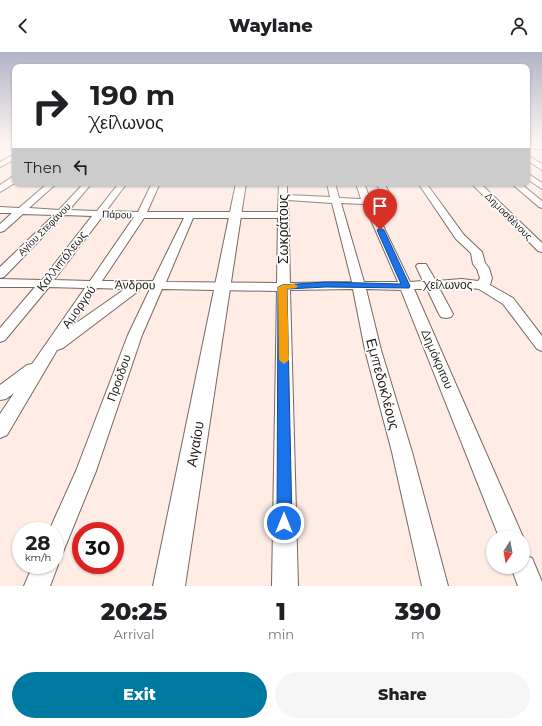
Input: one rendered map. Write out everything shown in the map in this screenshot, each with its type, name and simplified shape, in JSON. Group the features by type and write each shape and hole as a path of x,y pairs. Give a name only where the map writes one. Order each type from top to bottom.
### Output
{"main road":[{"name":"Αιγαίου","path":"169,586 240,186"}],"street":[{"path":"530,177 542,187"},
{"path":"0,189 12,181"},
{"path":"0,229 50,186"},
{"name":"Αγίου Στεφάνου","path":"0,274 62,212 85,186"},
{"name":"Καλλιπόλεως","path":"0,337 45,284 121,186"},
{"name":"Αμοργού","path":"0,430 40,364 141,214 155,186"},
{"name":"Εμπεδοκλέους","path":"332,186 360,286 373,350 402,452 434,586"},
{"name":"Δημόκριτου","path":"361,186 406,286 507,530"},
{"path":"283,190 335,200 380,202 387,198 382,186"},
{"path":"424,186 460,236 476,252 479,264 483,268 486,278 483,286"},
{"name":"Δημοσθένους","path":"478,186 542,249"},
{"path":"519,186 542,205"},
{"name":"Σωκράτους","path":"283,190 282,287 284,365 285,586"},
{"name":"Πάρου","path":"0,210 235,216 283,215"},
{"name":"Προόδου","path":"64,523 86,471 135,335 190,215"},
{"path":"422,266 446,314"},
{"name":"Χείλωνος","path":"222,286 406,286 462,283 483,286 489,291 503,298 512,306 542,346"},
{"name":"Άνδρου","path":"0,284 222,286"},
{"path":"0,394 40,364 67,337 91,318 109,308 138,285"},
{"path":"37,586 42,574"},
{"path":"526,574 531,586"}],"slow traffic":[{"path":"284,360 282,287 294,286"}],"route":[{"path":"284,523 284,365 282,287 312,285 406,286 380,230"}]}
